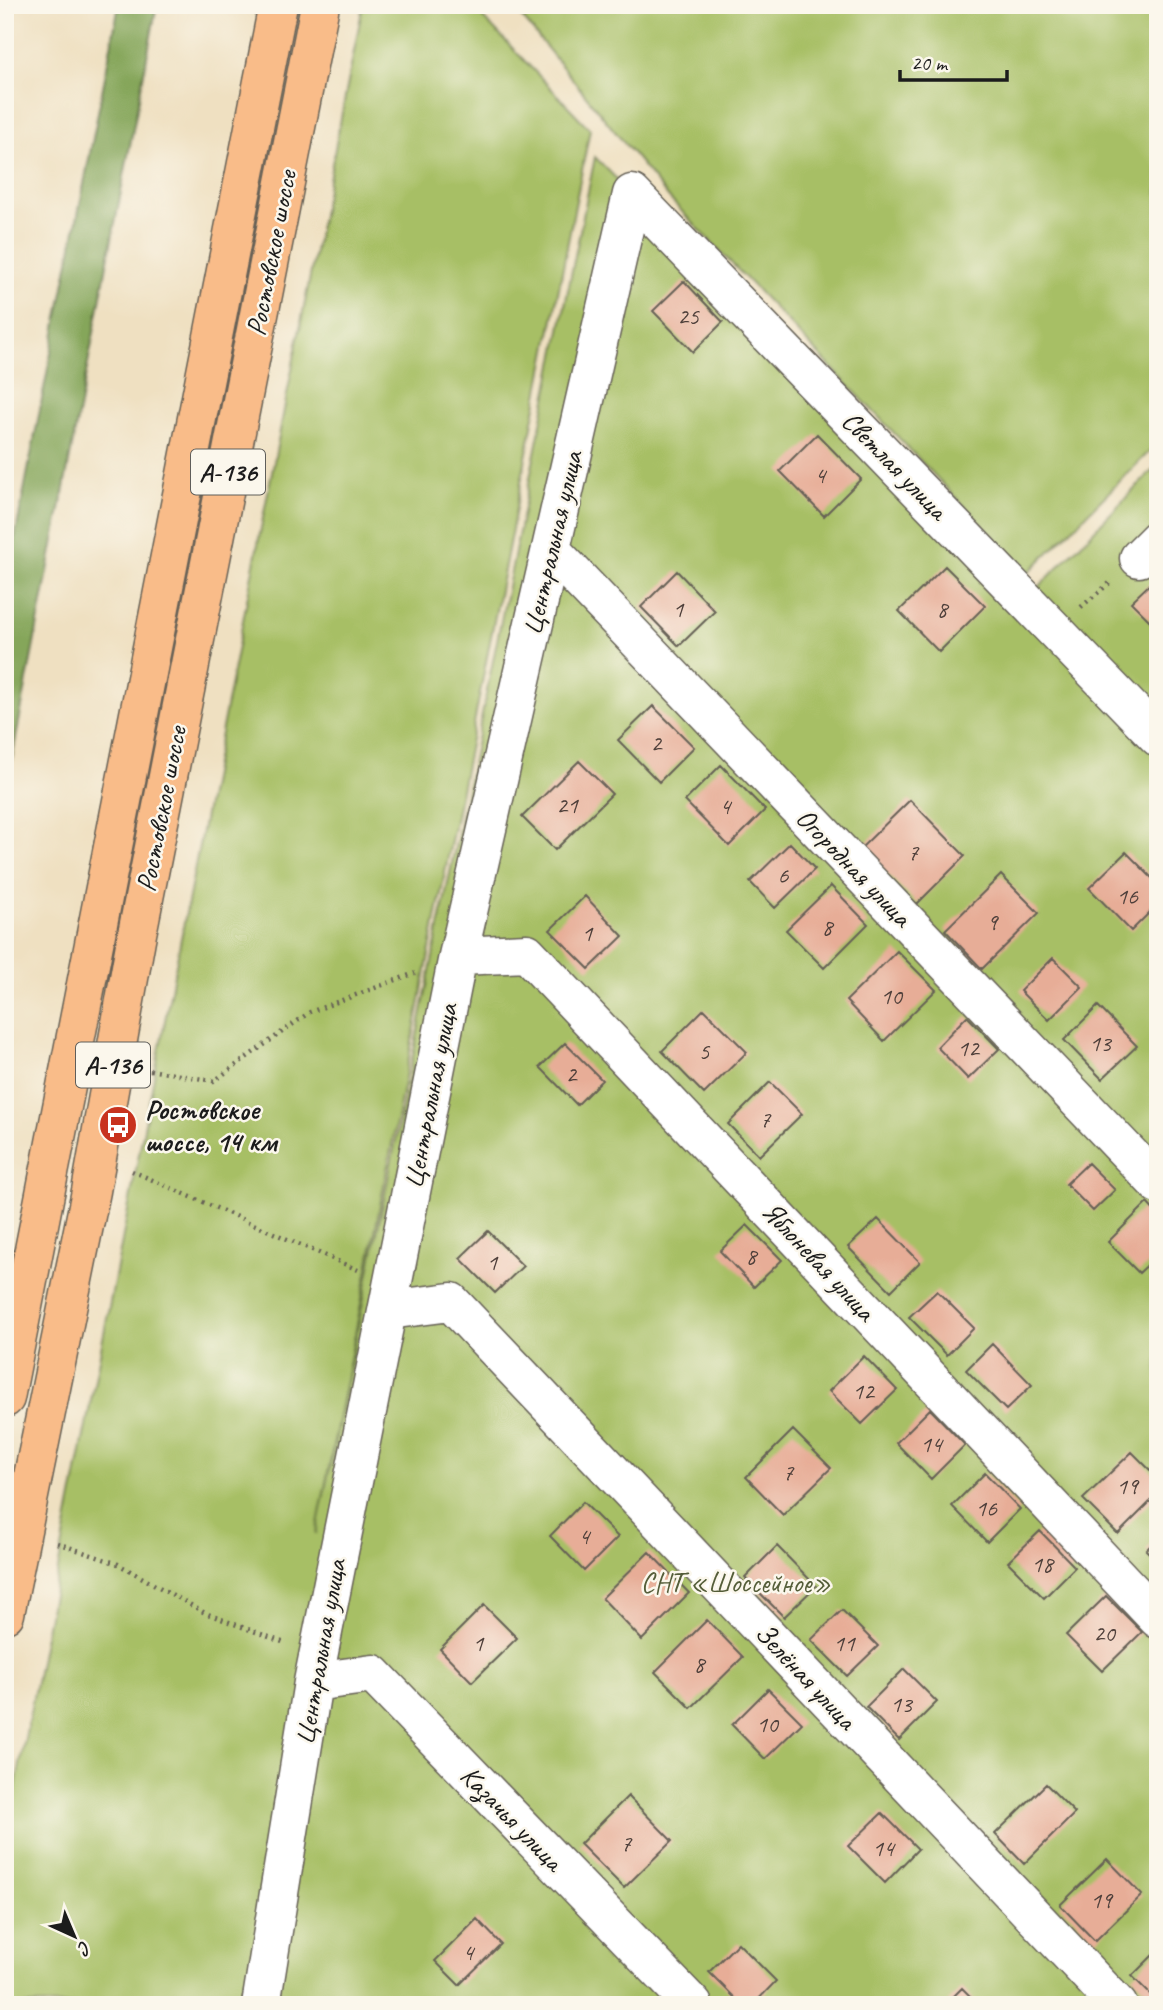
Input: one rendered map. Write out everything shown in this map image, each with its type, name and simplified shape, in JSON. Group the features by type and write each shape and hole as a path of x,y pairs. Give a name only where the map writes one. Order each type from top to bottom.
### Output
{"highway":[{"name":"Ростовское шоссе","path":"5,1398 278,5"},
{"name":"Ростовское шоссе","path":"5,1614 91,1191 136,939 320,5"}],"street":[{"name":"Центральная улица","path":"269,1999 315,1669 458,956 632,194"},
{"name":"Светлая улица","path":"632,194 1158,737"},
{"name":"Огородная улица","path":"551,550 1158,1184"},
{"name":"Яблоневая улица","path":"458,956 527,953 1158,1619"},
{"name":"Зелёная улица","path":"390,1298 452,1302 1118,2005"},
{"name":"Казачья улица","path":"315,1669 373,1674 693,2005"}],"path":[{"path":"1055,630 1148,549"},
{"path":"141,1068 214,1082 310,1012 458,956"},
{"path":"121,1166 390,1298"},
{"path":"46,1539 118,1564 205,1613 315,1669"}],"green space":[{"path":"119,5 157,5 5,795 5,588"},
{"name":"СНТ «Шоссейное»","path":"363,5 471,5 590,129 316,1534 595,157 1029,597 1158,465 1158,2005 5,2005 5,1841"},
{"path":"512,5 1158,5 1158,443 1028,573 669,198"}],"building":[{"path":"684,281 723,322 693,352 653,311"},
{"path":"817,434 861,479 824,516 780,471"},
{"path":"945,566 985,606 939,652 899,611"},
{"path":"677,571 715,611 679,646 641,607"},
{"path":"1158,576 1158,629 1131,602"},
{"path":"653,706 694,747 659,782 618,740"},
{"path":"579,761 612,794 555,850 522,817"},
{"path":"721,765 765,810 729,846 685,801"},
{"path":"910,800 965,856 917,904 861,848"},
{"path":"790,843 815,869 775,908 750,882"},
{"path":"1126,852 1158,884 1158,904 1131,931 1089,888"},
{"path":"1001,875 1039,913 982,969 945,930"},
{"path":"831,886 868,924 824,968 786,930"},
{"path":"585,896 623,936 589,969 550,930"},
{"path":"897,951 936,990 884,1041 846,1001"},
{"path":"1053,958 1082,987 1049,1020 1020,991"},
{"path":"1098,1006 1137,1046 1102,1079 1064,1040"},
{"path":"704,1009 747,1052 704,1094 662,1051"},
{"path":"967,1016 999,1049 968,1079 937,1047"},
{"path":"565,1043 602,1080 577,1105 540,1067"},
{"path":"770,1082 802,1114 759,1156 728,1124"},
{"path":"1088,1163 1115,1190 1093,1211 1066,1184"},
{"path":"1147,1203 1158,1215 1158,1255 1139,1273 1108,1242"},
{"path":"878,1219 920,1262 891,1291 848,1247"},
{"path":"747,1225 782,1260 754,1287 720,1251"},
{"path":"488,1231 523,1266 495,1293 460,1258"},
{"path":"937,1291 974,1328 947,1355 909,1317"},
{"path":"992,1344 1032,1385 1006,1410 966,1370"},
{"path":"864,1356 897,1390 862,1424 829,1391"},
{"path":"930,1409 965,1445 931,1479 896,1443"},
{"path":"793,1430 831,1468 783,1515 746,1477"},
{"path":"1132,1452 1158,1478 1158,1494 1118,1534 1083,1499"},
{"path":"985,1473 1020,1509 987,1542 952,1506"},
{"path":"583,1502 618,1537 584,1571 550,1536"},
{"path":"1040,1531 1075,1567 1044,1598 1008,1562"},
{"path":"1158,1538 1158,1562 1146,1550"},
{"path":"777,1546 816,1586 784,1617 745,1578"},
{"path":"649,1552 689,1593 642,1640 602,1598"},
{"path":"1106,1596 1142,1632 1102,1671 1066,1635"},
{"path":"484,1605 517,1638 472,1682 440,1649"},
{"path":"842,1610 878,1646 847,1676 811,1640"},
{"path":"707,1620 743,1657 691,1708 655,1672"},
{"path":"904,1669 937,1702 899,1740 866,1707"},
{"path":"768,1689 802,1723 765,1759 732,1725"},
{"path":"1046,1784 1075,1813 1024,1864 995,1834"},
{"path":"628,1796 672,1841 624,1888 580,1844"},
{"path":"882,1813 918,1849 885,1883 848,1846"},
{"path":"1107,1859 1142,1895 1095,1941 1060,1905"},
{"path":"477,1919 501,1944 459,1985 435,1961"},
{"path":"738,1943 776,1981 753,2005 742,2005 709,1972"},
{"path":"1158,1950 1158,2002 1132,1976"},
{"path":"962,1988 979,2005 945,2005"}],"place":[{"name":"Ростовское шоссе, 14 км","path":"118,1125"}]}
